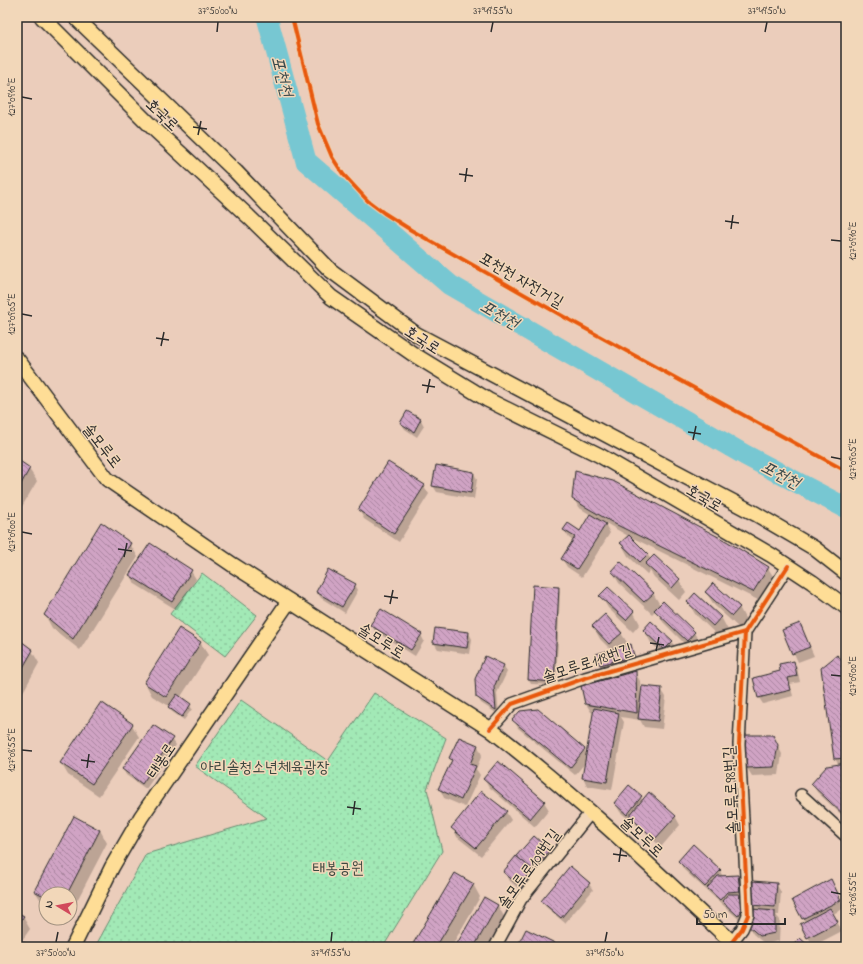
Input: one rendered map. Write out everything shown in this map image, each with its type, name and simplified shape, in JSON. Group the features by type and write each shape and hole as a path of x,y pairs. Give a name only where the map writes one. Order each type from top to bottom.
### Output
{"main road":[{"name":"호국로","path":"42,17 152,127 248,216 331,297 413,354 488,400 599,455 771,555 846,607"},
{"name":"호국로","path":"75,17 236,172 330,270 416,334 756,514 814,548 846,573"},
{"name":"솔모루로","path":"17,359 107,479 289,601 490,729 520,752 591,812 734,944"},
{"name":"태봉로","path":"73,947 112,868 141,817 289,601"}],"street":[{"path":"745,632 788,566"},
{"name":"솔모루로118번길","path":"490,729 512,704 585,678 745,632"},
{"name":"솔모루로98번길","path":"734,944 748,915 739,744 745,632"},
{"path":"801,795 846,836"},
{"name":"솔모루로109번길","path":"495,947 521,899 591,812"}],"green space":[{"path":"202,573 257,615 225,656 170,614"},
{"name":"태봉공원","path":"374,693 446,738 427,789 442,851 383,947 95,947 146,854 267,818 195,766 241,700 328,761"}],"building":[{"path":"407,411 421,419 414,432 400,423"},
{"path":"17,459 30,468 17,491"},
{"path":"388,462 425,485 394,534 358,510"},
{"path":"436,465 474,472 471,493 432,486"},
{"path":"575,471 613,481 728,542 769,567 753,592 615,524 572,499"},
{"path":"590,514 606,524 577,569 561,559 575,537 563,530 568,523 580,531"},
{"path":"101,522 131,543 73,639 44,615"},
{"path":"629,535 648,554 640,562 620,543"},
{"path":"150,543 192,570 172,602 129,575"},
{"path":"654,555 680,579 672,588 645,564"},
{"path":"620,561 654,593 644,602 611,571"},
{"path":"328,569 356,584 342,607 316,592"},
{"path":"713,583 740,607 732,616 705,592"},
{"path":"533,585 559,587 554,682 528,680"},
{"path":"608,587 634,611 626,620 599,596"},
{"path":"695,593 721,617 713,626 687,602"},
{"path":"663,601 695,632 687,641 654,610"},
{"path":"381,609 422,634 411,650 370,625"},
{"path":"605,614 622,633 609,644 592,626"},
{"path":"651,621 673,641 664,650 643,630"},
{"path":"800,623 810,647 792,654 782,630"},
{"path":"179,628 201,642 166,697 144,683"},
{"path":"435,628 469,632 467,648 433,643"},
{"path":"17,638 33,650 17,678"},
{"path":"631,644 634,656 600,665 596,654"},
{"path":"837,655 846,663 846,758 834,759 821,668"},
{"path":"485,656 504,665 494,687 496,710 476,697 475,679"},
{"path":"794,661 797,676 788,678 791,690 758,698 753,678 780,671 779,664"},
{"path":"636,671 637,713 585,704 581,686"},
{"path":"642,686 662,688 658,721 638,719"},
{"path":"177,694 191,704 182,717 168,707"},
{"path":"101,702 133,724 92,784 60,763"},
{"path":"594,708 619,713 607,782 582,778"},
{"path":"538,709 585,749 570,768 512,720 520,711"},
{"path":"153,725 173,738 142,784 122,769"},
{"path":"743,735 773,735 778,745 774,767 746,768"},
{"path":"459,737 478,745 470,764 476,766 461,800 438,789 452,760 449,758"},
{"path":"498,761 545,801 530,819 483,779"},
{"path":"846,763 846,817 811,784 827,766"},
{"path":"629,785 642,796 627,815 614,803"},
{"path":"481,791 507,811 476,848 451,828"},
{"path":"649,792 676,816 655,839 629,816"},
{"path":"74,816 100,830 71,886 38,886 38,893 34,891"},
{"path":"534,836 550,850 533,870 516,856"},
{"path":"693,844 721,870 705,887 678,861"},
{"path":"516,856 533,870 523,880 516,883 503,872"},
{"path":"570,866 590,883 561,918 541,901"},
{"path":"455,873 474,884 436,947 411,947"},
{"path":"738,875 740,891 727,892 720,900 707,888 718,876"},
{"path":"831,879 841,900 802,919 792,900"},
{"path":"753,881 777,883 775,907 751,905"},
{"path":"728,894 739,894 741,912 738,916 722,901"},
{"path":"484,897 498,905 474,947 455,947"},
{"path":"830,908 838,922 807,938 800,924"},
{"path":"751,909 775,911 775,933 760,936 747,925"},
{"path":"17,912 24,916 17,926"},
{"path":"526,929 555,943 553,947 517,947"},
{"path":"800,938 810,947 791,947"},
{"path":"20,940 32,947 17,947"}],"waterway":[{"name":"포천천","path":"267,17 306,161 450,285 745,455 846,508"}],"cycle path":[{"name":"포천천 자전거길","path":"292,17 318,124 332,157 343,174 368,201 411,230 566,318 846,471"},
{"path":"490,729 512,704 585,678 745,632 788,566"},
{"path":"732,942 742,929 748,915 739,744 745,632"}],"park label":[{"name":"아리솔청소년체육광장","path":"265,766"}]}
